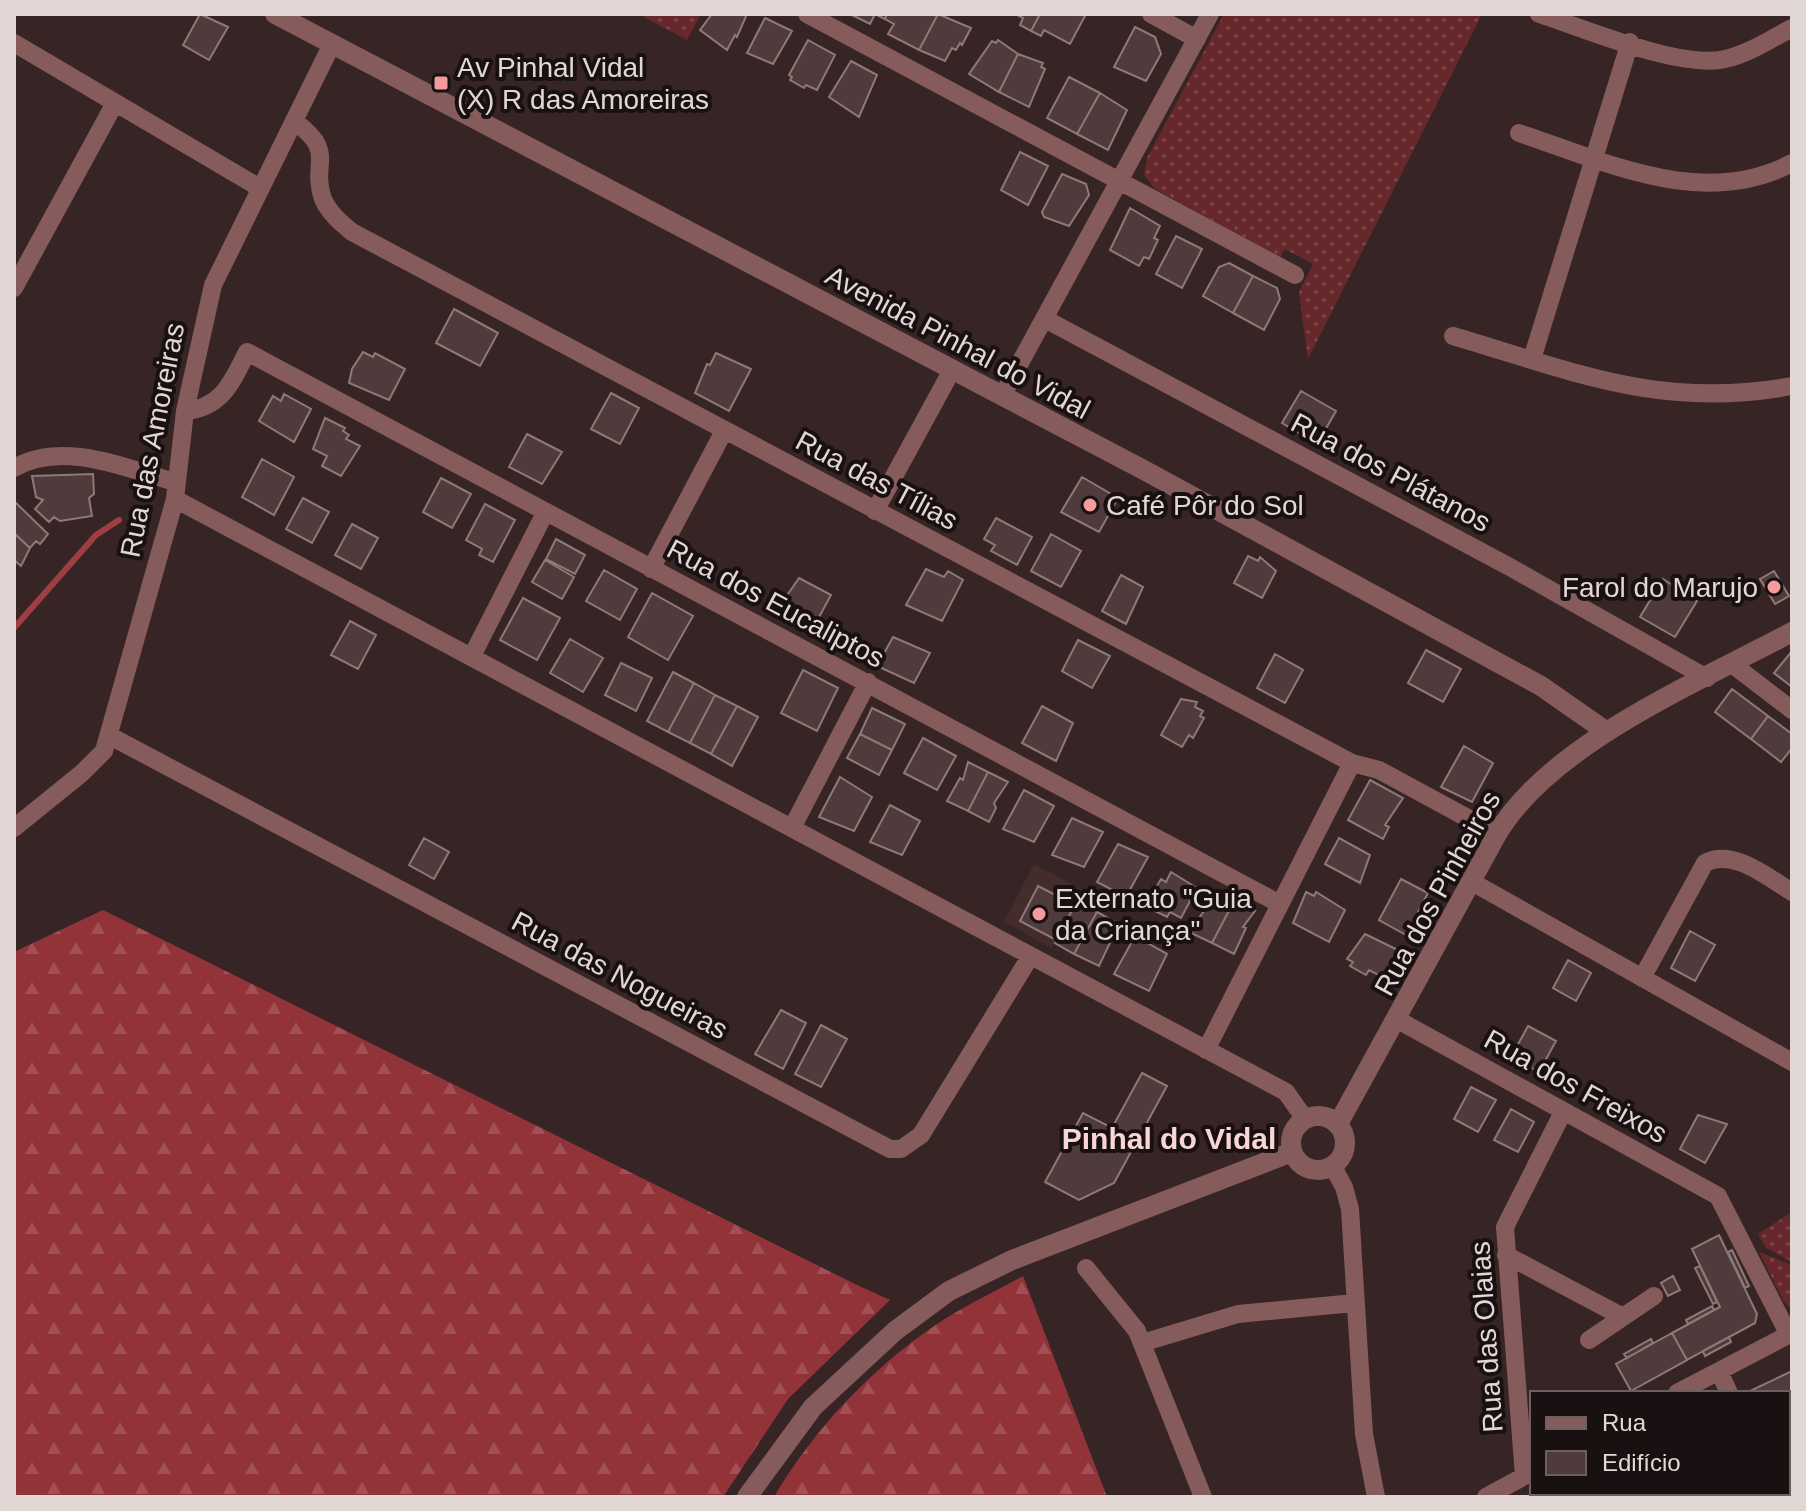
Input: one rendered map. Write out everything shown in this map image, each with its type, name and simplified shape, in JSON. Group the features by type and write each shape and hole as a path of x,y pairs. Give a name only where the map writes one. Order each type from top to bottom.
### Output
{"street":[{"name":"Avenida Pinhal do Vidal","path":"275,14 1002,396 1541,686 1607,732"},
{"path":"807,14 1295,275"},
{"path":"1151,14 1197,39"},
{"path":"1002,396 1085,250 1210,14"},
{"path":"1539,14 1677,57 1708,62 1739,55 1792,28"},
{"path":"1532,359 1630,42"},
{"path":"14,43 260,188"},
{"name":"Rua das Amoreiras","path":"14,828 95,762 110,736 175,490 185,411 213,285 332,44"},
{"path":"14,288 115,103"},
{"name":"Rua das Tílias","path":"294,121 316,141 322,163 323,197 339,221 352,232 1352,763 1379,770 1497,834"},
{"path":"1519,133 1655,177 1699,185 1745,180 1792,163"},
{"path":"14,248 31,257"},
{"name":"Rua dos Plátanos","path":"1045,319 1508,566 1707,678"},
{"path":"1453,336 1607,383 1680,394 1737,394 1792,386"},
{"name":"Rua dos Eucaliptos","path":"185,411 209,407 220,399 247,352 1280,904"},
{"path":"875,511 952,370"},
{"path":"651,569 724,431"},
{"path":"14,468 39,457 76,456 175,490 472,656 1286,1092 1305,1119"},
{"path":"472,656 545,513"},
{"name":"Rua dos Pinheiros","path":"1338,1124 1398,1020 1497,834 1522,796 1547,774 1607,732 1792,632"},
{"path":"1732,664 1792,710"},
{"path":"793,826 868,682"},
{"name":"Rua das Nogueiras","path":"110,736 890,1149 901,1149 921,1135 1030,957"},
{"path":"1206,1050 1352,763"},
{"path":"1642,978 1705,863 1715,858 1728,858 1792,892"},
{"path":"1472,882 1792,1062"},
{"name":"Rua dos Freixos","path":"1398,1020 1709,1190 1725,1204 1790,1334"},
{"name":"Rua das Olaias","path":"1528,1474 1506,1255 1509,1215 1563,1112"},
{"path":"1322,1116 1338,1124 1346,1147 1333,1167 1314,1171 1296,1161 1292,1152 1292,1133 1305,1119 1322,1116"},
{"path":"747,1497 813,1407 895,1331 949,1291 1012,1260 1292,1152"},
{"path":"1333,1167 1344,1187 1350,1209 1364,1434 1376,1497"},
{"path":"1506,1255 1623,1317"},
{"path":"1086,1268 1142,1343 1203,1497"},
{"path":"1589,1340 1654,1296"},
{"path":"1142,1343 1238,1314 1354,1303"},
{"path":"1681,1391 1790,1334"},
{"path":"1719,1371 1728,1391"},
{"path":"1486,1497 1528,1474"}],"shaded area":[{"path":"645,14 701,14 687,40 644,17"},
{"path":"1224,14 1482,14 1308,359 1299,292 1313,264 1285,249 1280,257 1155,189 1144,175 1147,158"},
{"name":"Externato \"Guia da Criança\"","path":"1034,864 1083,890 1052,948 1004,922"},
{"path":"1792,1212 1792,1262 1766,1248 1758,1234"},
{"path":"1759,1252 1792,1265 1792,1310 1783,1300"}],"green space":[{"path":"103,910 890,1300 788,1399 723,1497 14,1497 14,952"},
{"path":"1023,1276 1107,1497 774,1497 807,1447 867,1380 947,1317"}],"building":[{"path":"200,14 228,27 209,60 183,45"},
{"path":"712,14 747,14 737,37 735,35 727,50 700,30"},
{"path":"850,14 875,14 870,24"},
{"path":"887,14 938,14 919,50 888,34 894,24 885,19"},
{"path":"938,14 971,28 962,45 960,43 956,50 952,48 945,61 919,50"},
{"path":"1015,14 1040,14 1031,31 1020,25 1023,18"},
{"path":"1040,14 1086,14 1070,44 1044,30 1041,36 1031,31"},
{"path":"765,18 792,31 773,64 747,53"},
{"path":"1135,27 1155,37 1161,54 1146,81 1114,67"},
{"path":"808,40 835,55 817,90 806,85 804,88 790,80 792,77 789,75"},
{"path":"998,40 1018,54 999,92 969,74 992,41 996,43"},
{"path":"1018,54 1043,63 1041,67 1045,69 1029,107 999,92"},
{"path":"851,61 877,75 859,117 829,97"},
{"path":"1069,77 1100,93 1077,134 1047,118"},
{"path":"1100,93 1127,110 1108,150 1077,134"},
{"path":"1020,152 1048,166 1028,205 1001,190"},
{"path":"1062,174 1086,184 1089,195 1069,226 1044,217 1042,212"},
{"path":"1130,208 1160,226 1154,238 1158,240 1149,259 1144,257 1139,266 1110,250"},
{"path":"1176,236 1202,249 1182,288 1156,274"},
{"path":"1229,263 1253,276 1233,313 1203,296 1219,267"},
{"path":"1253,276 1277,288 1280,299 1264,330 1233,313"},
{"path":"454,309 498,333 480,366 436,343"},
{"path":"363,352 373,357 375,353 405,369 389,400 349,383 352,369"},
{"path":"716,353 751,369 729,411 695,393 707,364 710,365"},
{"path":"1301,391 1336,411 1317,444 1282,423"},
{"path":"611,393 639,408 620,444 591,429"},
{"path":"284,394 311,409 294,442 259,421 273,396 281,401"},
{"path":"325,418 345,428 343,431 349,435 346,439 360,446 341,476 322,466 327,456 313,449"},
{"path":"527,434 562,452 542,484 509,467"},
{"path":"262,459 294,477 274,515 242,497"},
{"path":"93,474 94,494 89,498 92,516 60,521 54,517 49,522 35,509 43,500 36,497 32,476"},
{"name":"Café Pôr do Sol","path":"1082,477 1118,498 1099,532 1061,512"},
{"path":"441,478 471,494 452,528 423,512"},
{"path":"303,498 329,512 312,543 286,529"},
{"path":"14,501 48,534 40,544 36,541 30,548 14,533"},
{"path":"485,504 515,520 493,562 479,555 482,549 466,540"},
{"path":"996,518 1032,537 1017,565 991,551 995,545 984,539"},
{"path":"352,524 378,538 361,569 335,555"},
{"path":"14,533 30,548 21,566 14,560"},
{"path":"1051,534 1081,551 1061,587 1031,571"},
{"path":"556,539 585,555 575,574 546,559"},
{"path":"1248,556 1258,561 1260,557 1276,571 1262,598 1234,583"},
{"path":"545,560 574,577 562,599 532,582"},
{"path":"926,569 944,577 948,571 963,580 942,621 906,605"},
{"path":"604,570 637,589 620,620 586,601"},
{"name":"Farol do Marujo","path":"1774,571 1789,596 1775,604 1760,579"},
{"path":"1121,575 1143,587 1126,624 1102,611"},
{"path":"799,578 831,595 811,632 775,613"},
{"path":"1663,579 1697,601 1675,637 1640,617"},
{"path":"652,593 693,616 668,660 628,637"},
{"path":"523,598 560,618 537,660 500,640"},
{"path":"350,621 376,635 358,669 331,655"},
{"path":"893,637 930,653 914,683 877,666"},
{"path":"570,639 603,658 583,692 550,673"},
{"path":"1078,640 1110,656 1092,688 1062,671"},
{"path":"1426,650 1461,669 1443,702 1408,683"},
{"path":"1792,651 1792,687 1774,673"},
{"path":"1275,654 1303,670 1285,703 1257,688"},
{"path":"621,663 652,678 636,711 605,695"},
{"path":"803,670 838,688 817,731 781,713"},
{"path":"673,672 694,683 668,732 647,721"},
{"path":"694,683 715,695 690,743 668,732"},
{"path":"1732,689 1768,716 1751,739 1715,712"},
{"path":"715,695 737,706 711,754 690,743"},
{"path":"1181,699 1197,702 1195,707 1203,711 1200,716 1204,718 1193,738 1189,735 1182,747 1161,735"},
{"path":"737,706 758,717 732,766 711,754"},
{"path":"1042,706 1073,723 1056,761 1022,743"},
{"path":"872,708 905,724 892,750 860,734"},
{"path":"1768,716 1792,734 1792,748 1781,762 1751,739"},
{"path":"860,734 892,750 879,775 847,758"},
{"path":"923,738 956,756 937,790 904,773"},
{"path":"1464,746 1493,763 1472,802 1441,787"},
{"path":"968,762 988,772 968,811 947,801 960,778 963,780"},
{"path":"988,772 1008,782 994,803 996,808 989,822 968,811"},
{"path":"840,777 872,797 854,831 819,817"},
{"path":"1370,780 1403,798 1385,825 1389,827 1383,839 1348,820"},
{"path":"1024,790 1054,806 1034,842 1003,829"},
{"path":"890,805 920,821 902,855 870,842"},
{"path":"1072,818 1103,832 1084,867 1052,855"},
{"path":"424,838 449,852 434,879 409,865"},
{"path":"1339,838 1370,855 1360,883 1325,864"},
{"path":"1118,844 1148,857 1126,897 1097,882"},
{"path":"1171,872 1197,888 1181,918 1170,912 1167,917 1145,906 1161,879 1166,882"},
{"path":"1401,879 1428,893 1406,935 1379,920"},
{"path":"1038,886 1075,905 1056,940 1020,921"},
{"path":"1212,890 1234,901 1212,943 1189,932 1209,904 1206,903"},
{"path":"1306,892 1314,896 1316,892 1345,910 1329,942 1293,923"},
{"path":"1077,901 1097,912 1074,954 1055,943"},
{"path":"1234,901 1255,911 1243,927 1246,928 1234,954 1212,943"},
{"path":"1097,912 1119,924 1099,966 1074,954"},
{"path":"1690,931 1715,945 1695,981 1671,968"},
{"path":"1365,934 1404,953 1388,980 1369,970 1366,975 1350,966 1353,962 1347,959"},
{"path":"1135,936 1167,954 1149,991 1114,974"},
{"path":"1568,960 1591,973 1576,1001 1553,988"},
{"path":"781,1010 806,1023 783,1069 755,1054"},
{"path":"821,1025 847,1039 821,1087 795,1074"},
{"path":"1528,1026 1556,1041 1539,1072 1511,1057"},
{"path":"1142,1073 1167,1086 1114,1183 1079,1200 1045,1182 1083,1113 1112,1128"},
{"path":"1471,1087 1496,1100 1478,1132 1454,1119"},
{"path":"1511,1109 1534,1122 1518,1152 1494,1140"},
{"path":"1698,1115 1727,1124 1705,1163 1680,1149"},
{"path":"1719,1235 1757,1314 1755,1323 1687,1360 1672,1333 1720,1307 1692,1249"},
{"path":"1732,1250 1749,1286 1745,1288 1728,1252"},
{"path":"1700,1266 1717,1302 1713,1304 1695,1268"},
{"path":"1673,1276 1680,1290 1668,1296 1661,1283"},
{"path":"1712,1306 1714,1310 1688,1324 1686,1320"},
{"path":"1672,1333 1687,1360 1631,1391 1616,1364"},
{"path":"1729,1337 1731,1342 1705,1356 1703,1351"},
{"path":"1651,1339 1653,1343 1627,1358 1624,1354"},
{"path":"1792,1371 1792,1413 1790,1391 1750,1391"}],"waterway":[{"path":"14,628 96,535 119,520"}],"place":[{"name":"Av Pinhal Vidal (X) R das Amoreiras","path":"441,83"},
{"name":"Café Pôr do Sol","path":"1090,505"},
{"name":"Farol do Marujo","path":"1774,587"},
{"name":"Externato \"Guia da Criança\"","path":"1039,914"}],"district":[{"name":"Pinhal do Vidal","path":"1169,1139"}]}
